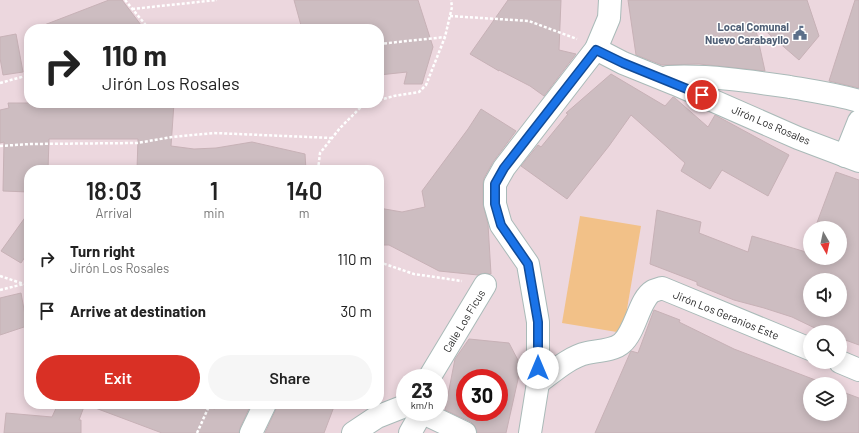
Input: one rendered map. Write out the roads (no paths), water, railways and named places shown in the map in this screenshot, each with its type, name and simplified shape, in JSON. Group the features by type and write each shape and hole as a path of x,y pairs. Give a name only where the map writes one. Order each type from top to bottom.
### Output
{"street":[{"path":"530,433 538,383 538,322 528,264 501,225 495,204 495,184 504,168 596,50 609,18 610,0"},
{"name":"Jirón Los Rosales","path":"596,50 798,138 852,158"},
{"path":"657,77 686,76 743,80 841,95 859,101"},
{"path":"852,158 859,121"},
{"name":"Calle Los Ficus","path":"435,369 486,285"},
{"name":"Jirón Los Geranios Este","path":"538,383 570,360 586,353 605,350 622,344 634,325 645,299 653,292 662,288 803,347"},
{"path":"847,365 859,370"},
{"path":"251,433 263,409"},
{"path":"353,433 377,418 396,410"},
{"path":"410,433 416,421"},
{"path":"440,421 465,433"}],"place":[{"name":"Local Comunal Nuevo Carabayllo","path":"800,33"}]}
